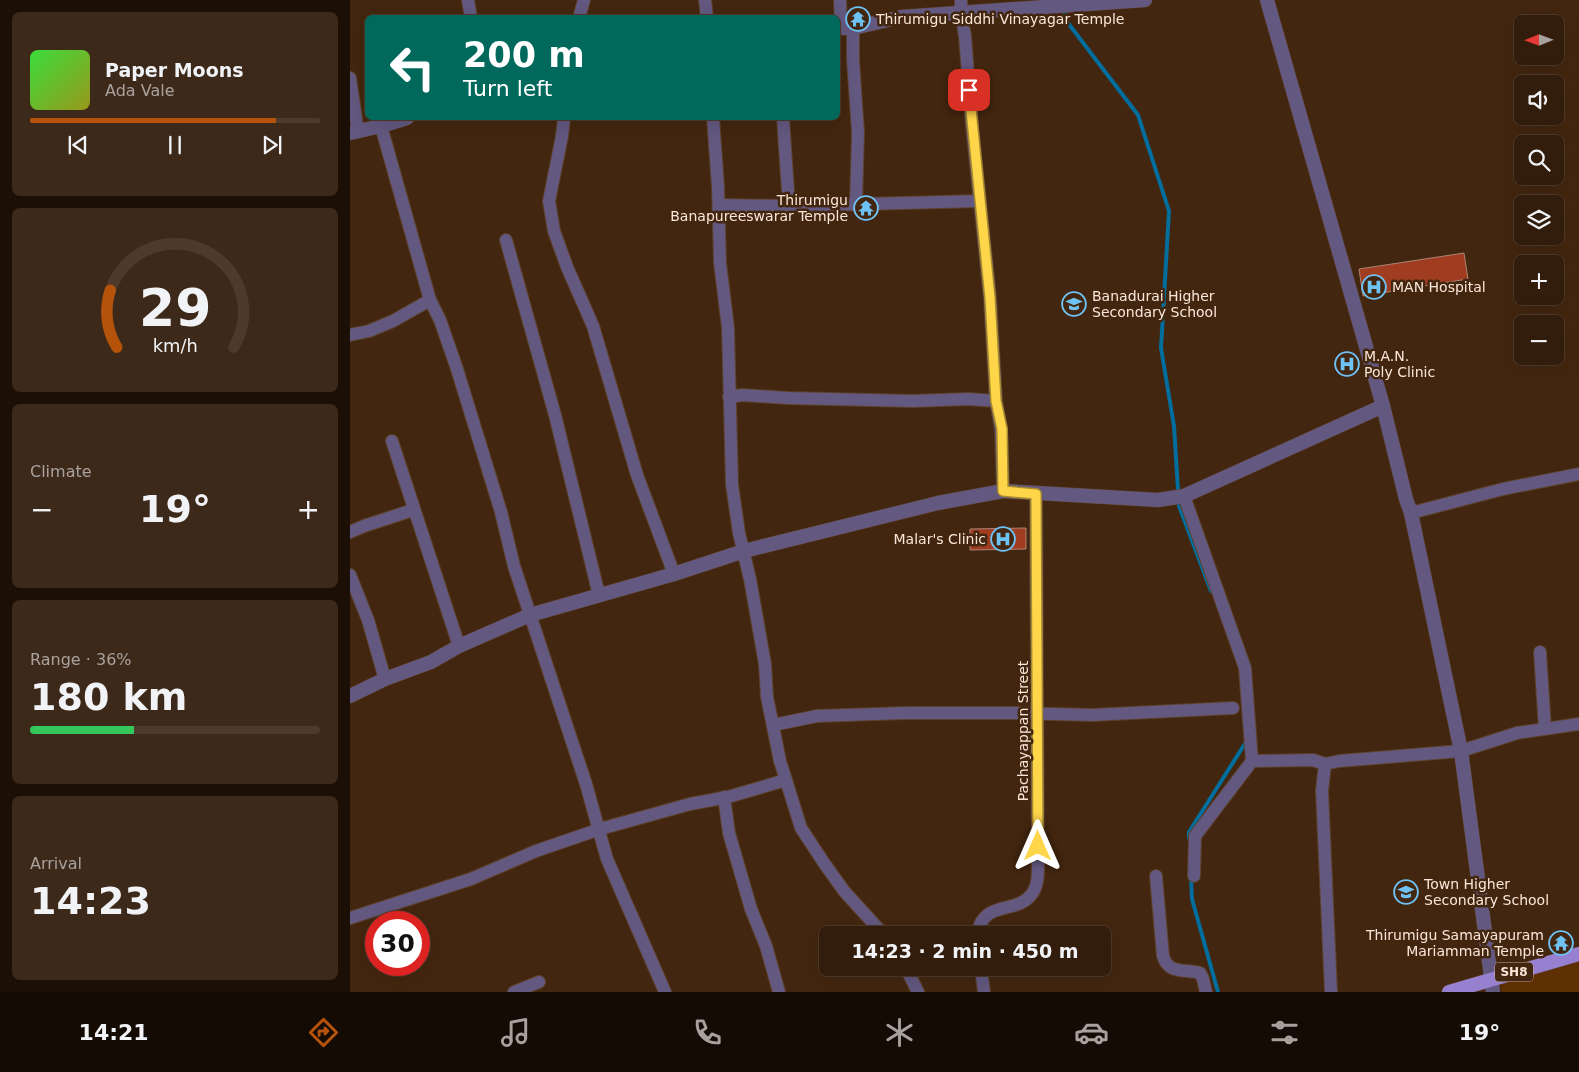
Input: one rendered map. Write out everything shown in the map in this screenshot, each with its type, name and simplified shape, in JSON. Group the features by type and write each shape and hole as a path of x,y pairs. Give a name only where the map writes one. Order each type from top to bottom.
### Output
{"main road":[{"name":"SH8","path":"1450,992 1492,986 1579,954"}],"street":[{"path":"468,0 471,15"},
{"path":"580,15 584,0"},
{"path":"705,0 707,15"},
{"path":"840,0 844,28 853,60 858,133 856,204"},
{"path":"844,28 961,7 1051,7 1146,0"},
{"path":"1267,0 1383,406 1411,514 1461,751 1492,986"},
{"path":"961,7 990,298 996,401 1002,429 1003,491"},
{"path":"350,78 354,133 400,120"},
{"path":"564,120 548,201 554,231 567,267 593,326 637,475 674,574"},
{"path":"713,120 719,205 720,263 728,328 732,485 739,533 765,664 768,697 780,761 801,828 844,891 876,926"},
{"path":"784,120 789,206"},
{"path":"381,126 434,309 457,369 501,512 514,566 568,728 600,829 607,859 665,992"},
{"path":"719,205 789,206 980,201"},
{"path":"506,240 555,415 599,595"},
{"path":"350,335 369,331 393,321 434,309"},
{"path":"729,397 743,395 913,401 968,398 996,401"},
{"path":"350,696 385,679 431,662 459,646 530,615 674,574 744,551 938,503 1003,491 1158,500 1184,496 1383,406"},
{"path":"392,441 459,646"},
{"path":"1411,514 1503,489 1579,474"},
{"name":"Pachayappan Street","path":"978,926 986,916 994,911 1024,901 1032,895 1037,882 1036,494"},
{"path":"1184,496 1245,668 1252,761 1194,836 1194,876"},
{"path":"350,532 413,510"},
{"path":"350,575 368,620 385,679"},
{"path":"1540,652 1545,729"},
{"path":"773,725 817,716 905,713 1092,715 1233,708"},
{"path":"1252,761 1313,760 1325,764 1339,761 1461,751 1517,733 1579,724"},
{"path":"1325,764 1322,791 1331,992"},
{"path":"350,918 471,879 536,851 600,829 690,804 724,798 786,780"},
{"path":"724,798 729,833 779,992"},
{"path":"1156,876 1163,956 1166,964 1171,969 1200,973 1206,992"},
{"path":"910,976 918,992"},
{"path":"982,976 984,992"},
{"path":"514,992 539,982"}],"shaded area":[{"path":"1579,960 1579,992 1502,992 1500,983"}],"building":[{"path":"1464,253 1468,279 1363,296 1359,269"},
{"path":"1356,356 1358,370 1344,372 1342,359"},
{"path":"1026,528 1026,549 970,550 970,529"}],"waterway":[{"path":"1064,9 1068,23 1138,115 1169,211 1161,348 1174,426 1179,506 1211,591"},
{"path":"1189,838 1189,832 1246,742"},
{"path":"1191,878 1192,899 1218,992"}],"place":[{"name":"Thirumigu Siddhi Vinayagar Temple","path":"858,19"},
{"name":"Thirumigu Banapureeswarar Temple","path":"866,208"},
{"name":"MAN Hospital","path":"1374,287"},
{"name":"Banadurai Higher Secondary School","path":"1074,304"},
{"name":"M.A.N. Poly Clinic","path":"1347,364"},
{"name":"Malar's Clinic","path":"1003,539"},
{"name":"Town Higher Secondary School","path":"1406,892"},
{"name":"Thirumigu Samayapuram Mariamman Temple","path":"1561,943"}],"route":[{"path":"969,90 990,298 996,401 1002,429 1003,491 1036,494 1038,846"}]}
